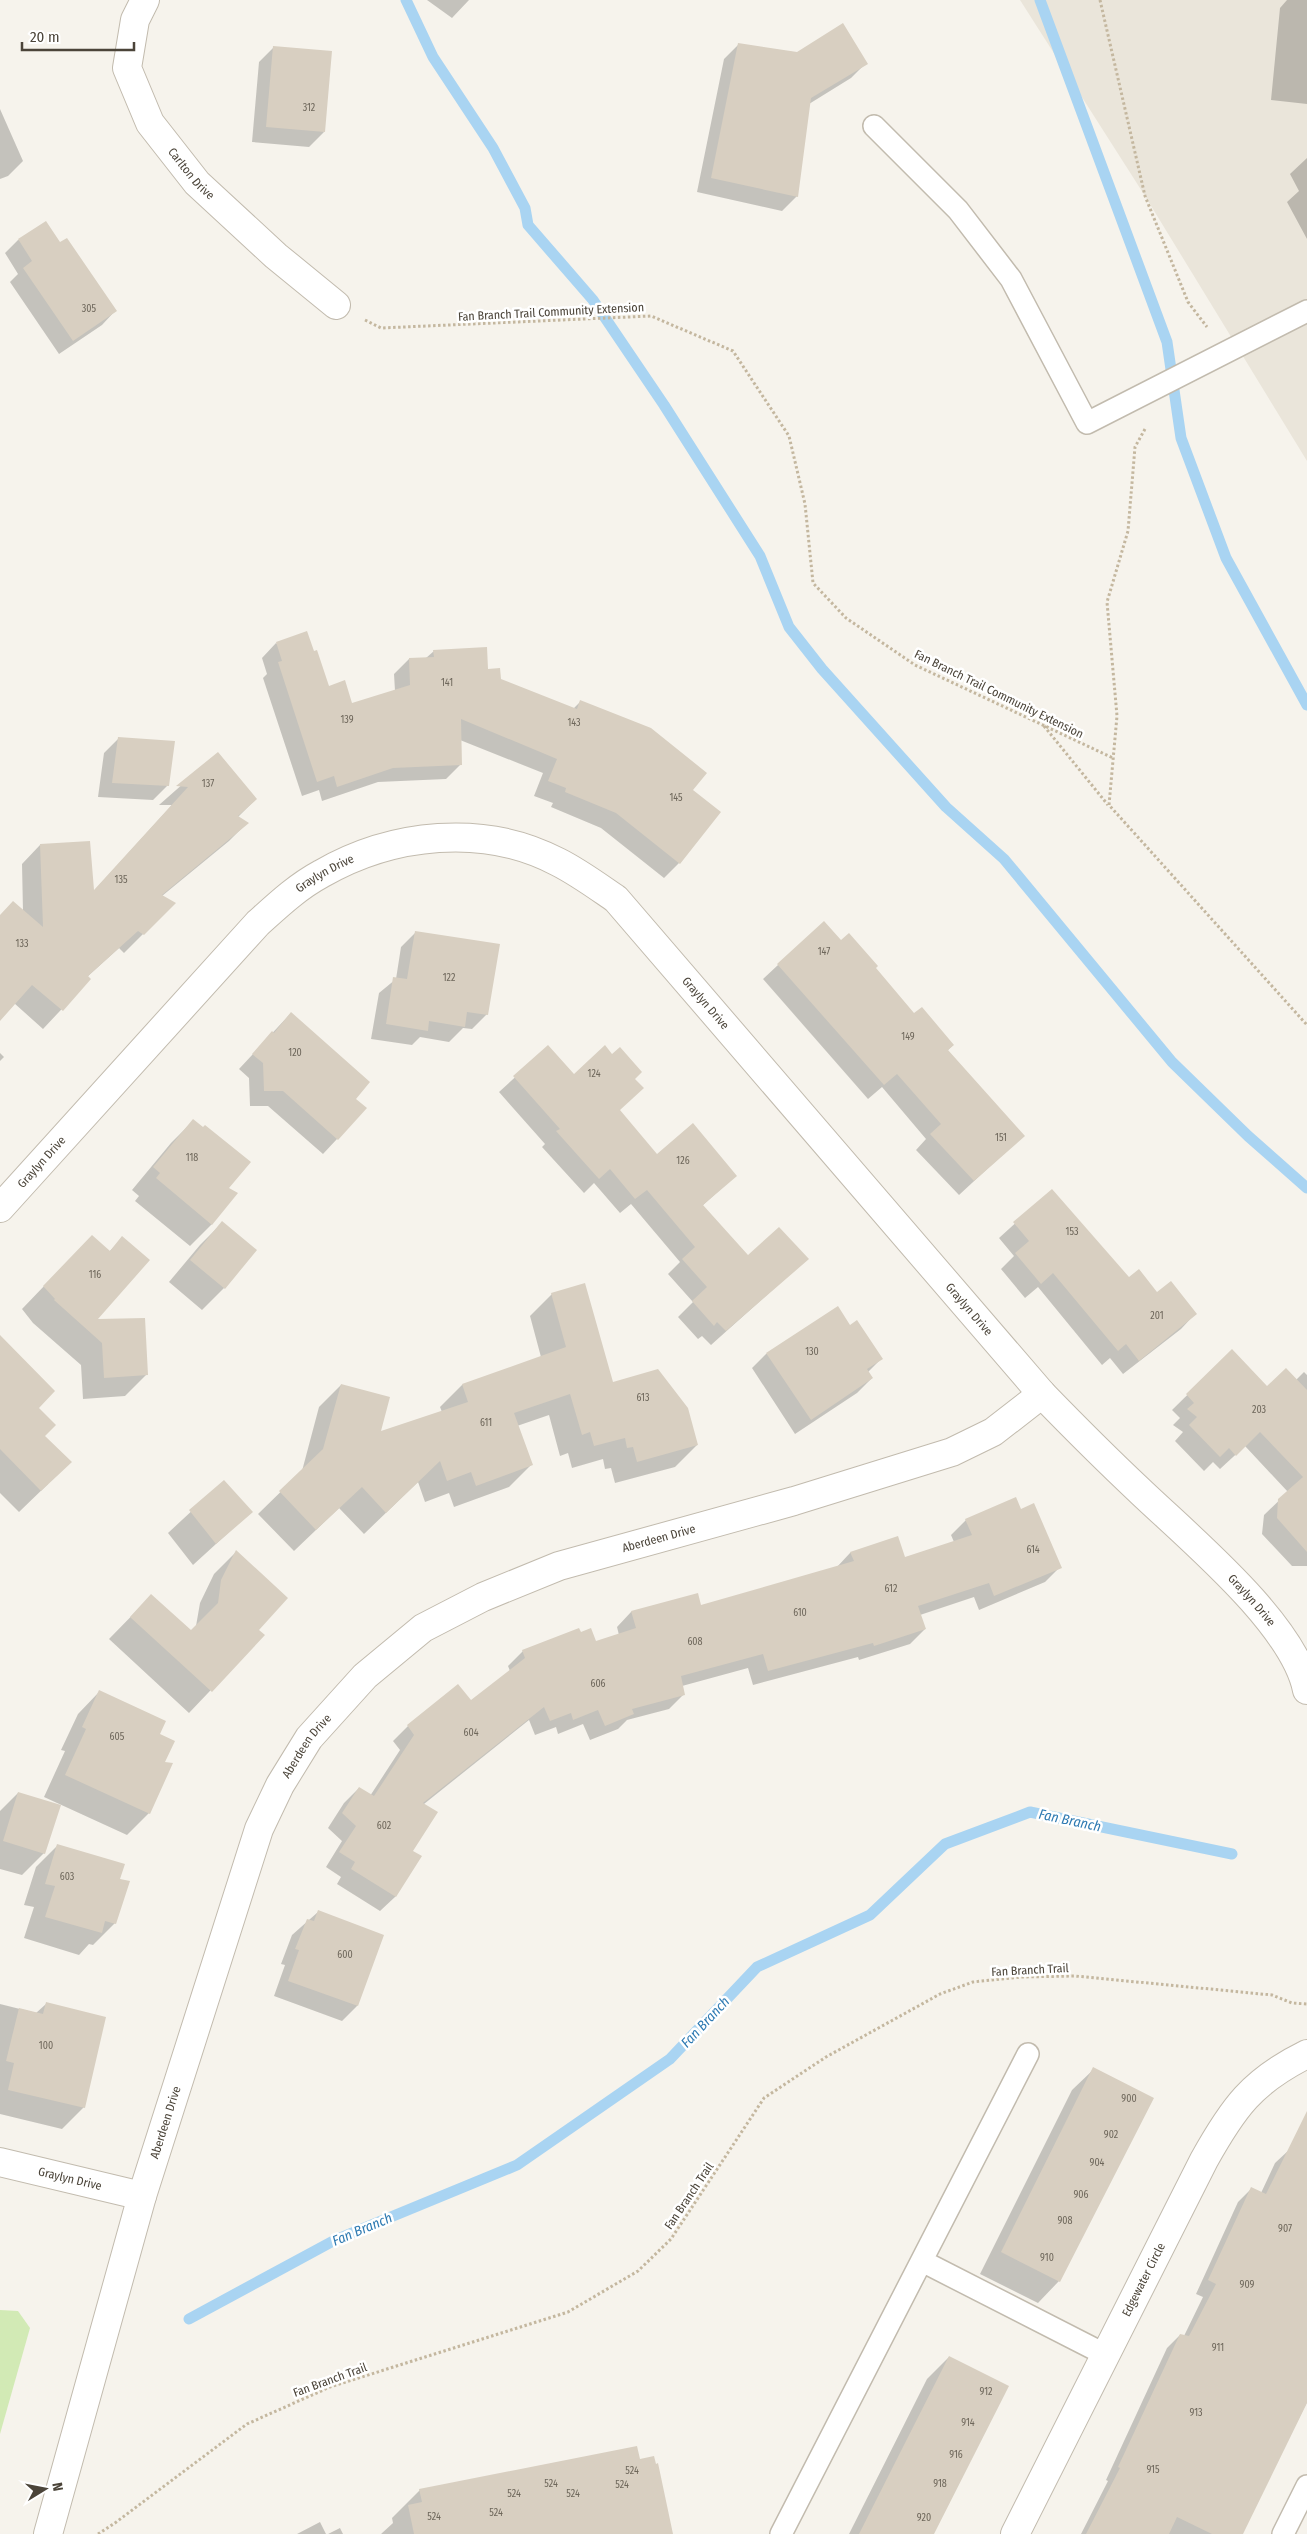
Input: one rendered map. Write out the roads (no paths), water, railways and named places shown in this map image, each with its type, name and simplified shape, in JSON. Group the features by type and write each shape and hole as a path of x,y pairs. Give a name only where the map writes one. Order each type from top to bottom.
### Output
{"street":[{"name":"Carlton Drive","path":"145,0 135,20 126,68 150,123 197,183 276,256 336,305"},
{"name":"Graylyn Drive","path":"0,1208 258,923 289,895 320,874 355,856 406,842 438,836 490,839 557,861 616,899 1042,1394 1115,1468 1244,1591 1289,1648 1305,1680 1307,1690"},
{"name":"Aberdeen Drive","path":"48,2534 142,2196 259,1829 280,1785 309,1738 365,1676 423,1628 483,1596 559,1566 794,1501 952,1452 993,1432 1042,1394"},
{"name":"Edgewater Circle","path":"1016,2534 1204,2160 1229,2116 1253,2089 1274,2072 1307,2054"},
{"name":"Graylyn Drive","path":"0,2162 142,2196"}],"lane":[{"path":"874,126 958,210 1011,279 1087,423 1194,366 1307,311"},
{"path":"781,2534 1028,2054"},
{"path":"922,2261 1106,2356"},
{"path":"1283,2534 1307,2486"}],"waterway":[{"path":"406,0 433,57 493,148 525,208 528,225 593,300 664,405 760,556 789,627 822,669 946,807 1004,859 1172,1062 1248,1136 1307,1188"},
{"path":"1040,0 1167,342 1181,438 1226,558 1307,705"},
{"name":"Fan Branch","path":"189,2319 335,2240 517,2165 670,2059 757,1967 870,1915 945,1844 1030,1812 1232,1854"}]}
